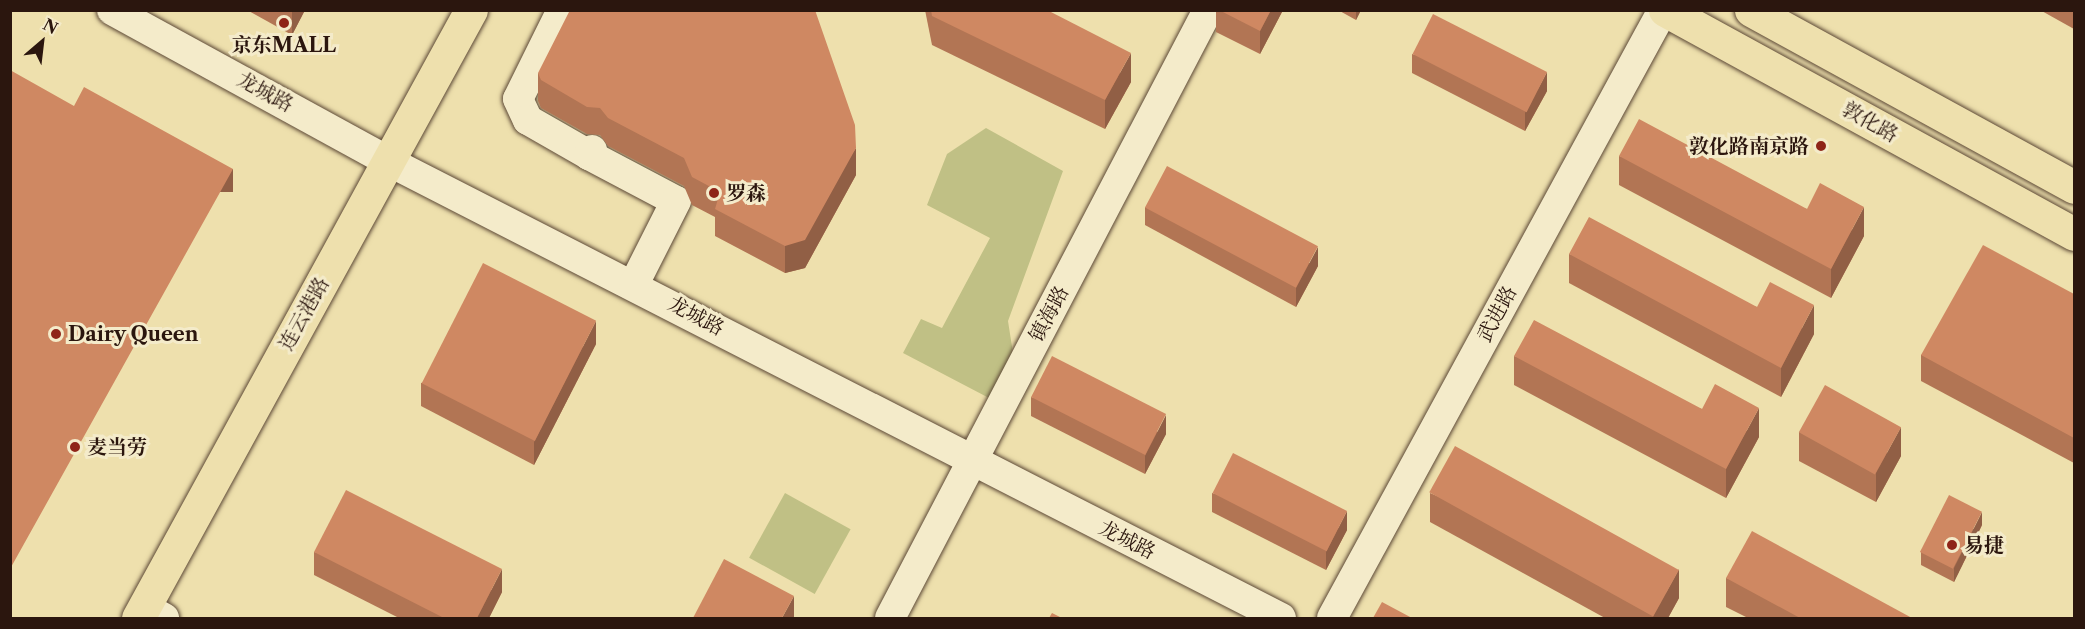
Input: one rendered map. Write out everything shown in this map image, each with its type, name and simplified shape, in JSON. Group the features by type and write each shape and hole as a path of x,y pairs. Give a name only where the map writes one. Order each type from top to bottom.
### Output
{"main road":[{"name":"连云港路","path":"148,615 388,161 471,10"},
{"name":"敦化路","path":"1664,10 2074,234"},
{"name":"敦化路","path":"1751,10 2074,187"}],"street":[{"name":"龙城路","path":"112,10 388,161 634,284 971,460 1281,618"},
{"path":"562,10 518,99 528,120 591,152 676,201 634,284"},
{"name":"镇海路","path":"891,618 971,460 1208,10"},
{"name":"武进路","path":"1332,618 1664,10"}],"green space":[{"path":"986,128 1063,171 1008,321 1013,353 989,398 903,353 921,319 942,328 990,238 927,205 947,154"},
{"path":"785,493 851,529 815,594 749,558"}],"building":[{"path":"570,10 815,10 855,125 856,148 805,240 785,246 715,209 720,192 692,177 684,158 608,118 600,108 587,107 541,80 538,73"},
{"path":"931,10 1047,10 1131,53 1105,100 932,16"},
{"path":"1219,10 1271,10 1260,31"},
{"path":"1433,14 1547,72 1527,112 1413,54"},
{"path":"10,70 74,106 84,87 233,169 10,569"},
{"path":"1639,119 1807,209 1820,183 1864,207 1831,269 1619,156"},
{"path":"1167,166 1318,246 1296,288 1145,207"},
{"path":"1589,217 1757,307 1770,282 1814,305 1781,368 1569,254"},
{"path":"1983,245 2074,294 2074,438 1921,355"},
{"path":"483,263 596,321 535,441 422,383"},
{"path":"1534,320 1702,409 1715,384 1759,408 1726,469 1514,356"},
{"path":"1052,356 1166,414 1145,455 1031,397"},
{"path":"1825,385 1901,427 1875,474 1799,432"},
{"path":"1455,446 1679,570 1653,616 1429,492"},
{"path":"1233,453 1347,511 1327,551 1213,493"},
{"path":"346,490 502,569 477,618 444,618 314,552"},
{"name":"易捷","path":"1949,495 1982,512 1953,569 1920,552"},
{"path":"1752,531 1912,618 1800,618 1726,578"},
{"path":"724,559 794,596 782,618 693,618"},
{"path":"1382,602 1412,618 1373,618"},
{"path":"1052,613 1062,618 1049,618"}],"place":[{"name":"京东MALL","path":"284,23"},
{"name":"敦化路南京路","path":"1821,146"},
{"name":"罗森","path":"714,193"},
{"name":"Dairy Queen","path":"56,334"},
{"name":"麦当劳","path":"75,447"},
{"name":"易捷","path":"1952,545"}]}
